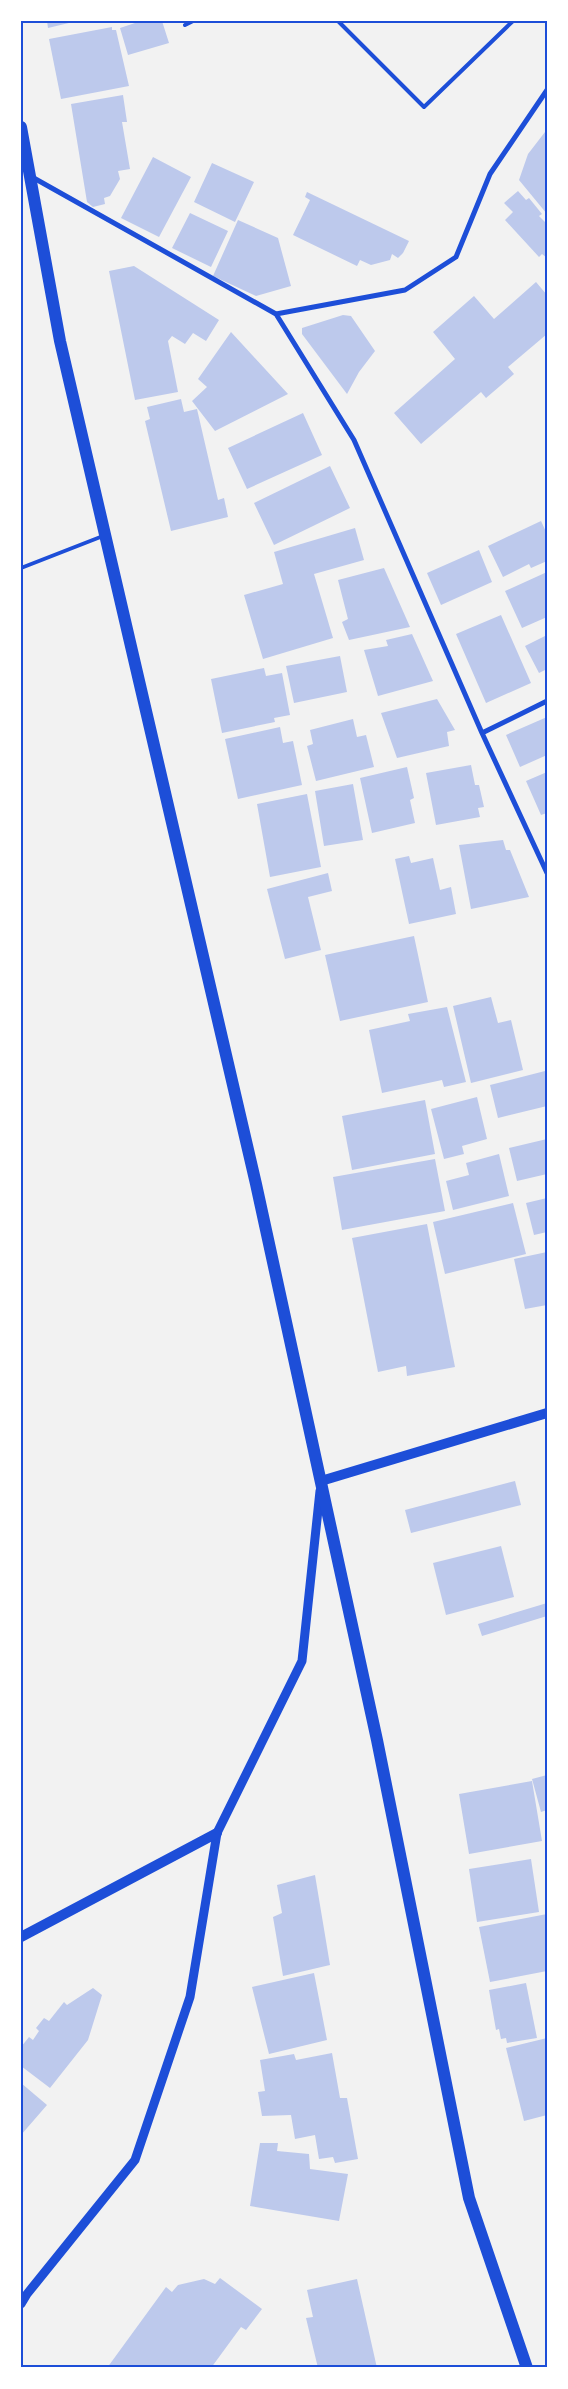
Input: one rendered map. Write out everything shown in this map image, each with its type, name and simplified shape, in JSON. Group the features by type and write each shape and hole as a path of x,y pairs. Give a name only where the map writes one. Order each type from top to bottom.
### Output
{"main road":[{"path":"21,127 60,341 256,1184 376,1740 469,2198 527,2368"},
{"path":"321,1481 547,1413"},
{"path":"21,1938 216,1833"}],"street":[{"path":"276,314 405,290 456,256 490,174 547,90"},
{"path":"30,176 276,314 354,440 482,733 547,873"},
{"path":"482,733 547,701"},
{"path":"21,2304 27,2294 135,2160 190,1997 216,1833 302,1662 321,1481"}],"lane":[{"path":"185,25 193,21"},
{"path":"338,21 424,107 513,21"},
{"path":"21,568 104,535"}],"building":[{"path":"47,21 72,21 73,22 48,28"},
{"path":"141,21 162,21 169,43 128,55 120,28"},
{"path":"112,27 112,30 116,30 129,86 61,99 49,39"},
{"path":"123,95 127,122 122,122 130,169 118,171 120,179 110,196 104,198 105,204 93,207 87,202 71,104"},
{"path":"545,132 547,133 547,214 519,180 528,154"},
{"path":"153,157 191,177 159,237 121,218"},
{"path":"212,163 254,182 235,222 194,202"},
{"path":"518,191 526,200 529,198 542,214 539,216 547,224 547,258 542,254 539,257 505,220 513,212 504,203"},
{"path":"307,192 409,241 403,253 398,258 392,254 390,260 371,265 360,260 357,266 293,235 310,200 305,197"},
{"path":"190,213 228,231 211,267 172,248"},
{"path":"238,220 278,238 291,286 256,296 213,276"},
{"path":"134,266 219,320 206,341 193,333 185,344 172,336 168,341 178,392 135,400 109,271"},
{"path":"536,282 547,295 547,334 508,367 514,374 486,398 481,392 421,444 394,413 455,359 433,332 474,296 494,319"},
{"path":"343,315 351,316 375,351 359,372 347,394 302,334 302,328"},
{"path":"231,332 288,394 215,431 192,401 207,387 198,379"},
{"path":"181,399 184,412 197,409 218,500 224,498 228,517 171,531 145,421 150,419 147,407"},
{"path":"303,413 322,455 247,489 228,448"},
{"path":"330,466 350,508 274,545 254,503"},
{"path":"541,521 547,534 547,561 531,568 529,564 503,577 488,546"},
{"path":"355,528 364,560 314,574 333,638 263,659 244,595 283,584 274,552"},
{"path":"479,550 492,582 441,605 427,573"},
{"path":"384,568 410,627 349,640 342,622 348,619 338,580"},
{"path":"547,572 547,617 522,628 505,591"},
{"path":"501,615 531,683 486,703 456,634"},
{"path":"412,634 433,681 378,696 364,650 388,646 386,640"},
{"path":"547,635 547,669 539,673 525,646"},
{"path":"340,656 347,692 294,703 286,666"},
{"path":"264,668 266,676 282,673 290,715 274,718 275,722 222,733 211,679"},
{"path":"437,699 455,730 447,732 449,746 397,758 381,713"},
{"path":"547,717 547,755 520,767 506,735"},
{"path":"353,719 357,737 366,735 374,767 316,781 307,746 313,744 310,730"},
{"path":"280,727 283,743 293,741 302,785 238,799 225,739"},
{"path":"471,765 475,785 479,785 484,807 478,808 480,817 436,825 426,773"},
{"path":"407,767 414,798 410,800 415,823 372,833 360,778"},
{"path":"547,772 547,813 541,815 526,781"},
{"path":"353,784 363,840 324,846 315,791"},
{"path":"307,794 321,867 270,877 257,804"},
{"path":"503,840 506,850 510,850 529,897 471,909 459,845"},
{"path":"409,856 411,863 433,858 440,890 451,887 456,914 409,924 395,859"},
{"path":"328,873 332,891 308,897 321,950 285,959 267,889"},
{"path":"414,936 428,1002 340,1021 325,955"},
{"path":"491,997 498,1023 511,1020 523,1070 471,1083 453,1006"},
{"path":"447,1007 466,1082 444,1087 442,1080 382,1093 369,1030 410,1021 408,1014"},
{"path":"545,1071 547,1106 498,1118 490,1085"},
{"path":"477,1097 487,1139 462,1146 464,1154 444,1159 431,1109"},
{"path":"425,1100 435,1154 352,1170 342,1116"},
{"path":"547,1139 547,1174 517,1181 509,1148"},
{"path":"499,1154 509,1196 453,1210 446,1181 469,1175 466,1163"},
{"path":"435,1159 445,1211 342,1230 333,1177"},
{"path":"547,1198 547,1232 534,1235 526,1203"},
{"path":"513,1203 526,1254 445,1274 433,1222"},
{"path":"427,1224 455,1367 407,1376 406,1366 378,1372 352,1238"},
{"path":"547,1252 547,1305 525,1309 514,1259"},
{"path":"515,1481 521,1505 411,1533 405,1510"},
{"path":"501,1546 514,1597 446,1615 433,1563"},
{"path":"547,1603 547,1616 482,1636 478,1624"},
{"path":"547,1775 547,1810 541,1812 532,1779"},
{"path":"532,1781 542,1841 469,1854 459,1794"},
{"path":"531,1859 539,1912 477,1922 469,1869"},
{"path":"315,1875 330,1965 283,1976 273,1917 282,1913 277,1885"},
{"path":"547,1914 547,1971 490,1982 479,1927"},
{"path":"314,1973 327,2040 269,2054 252,1987"},
{"path":"526,1983 537,2038 507,2043 506,2038 501,2039 499,2029 496,2030 489,1990"},
{"path":"93,1988 102,1995 88,2040 50,2088 21,2066 21,2047 29,2037 33,2040 39,2031 36,2028 44,2018 49,2021 64,2002 67,2005"},
{"path":"547,2038 547,2115 524,2121 506,2048"},
{"path":"332,2053 340,2098 347,2098 358,2159 335,2163 333,2157 319,2159 315,2135 295,2139 291,2115 262,2116 258,2092 265,2091 260,2060 294,2054 296,2060"},
{"path":"21,2083 47,2105 21,2135"},
{"path":"260,2143 278,2143 277,2151 309,2154 310,2169 348,2174 339,2221 250,2206"},
{"path":"220,2278 262,2309 246,2330 241,2327 211,2368 107,2368 166,2287 172,2292 178,2285 204,2279 215,2284"},
{"path":"357,2279 377,2368 318,2368 306,2318 313,2317 307,2290"}]}
